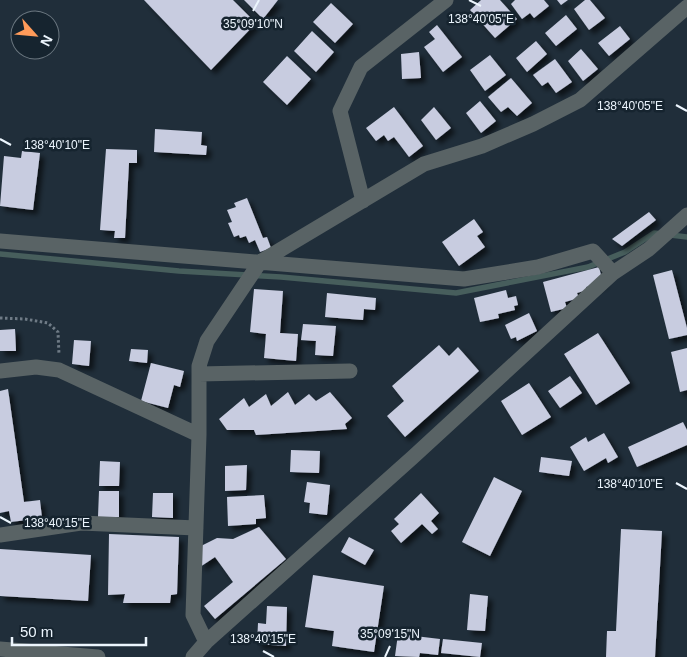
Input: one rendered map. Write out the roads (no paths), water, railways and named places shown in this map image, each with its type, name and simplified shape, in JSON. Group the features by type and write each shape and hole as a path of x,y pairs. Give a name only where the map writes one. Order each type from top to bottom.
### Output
{"street":[{"path":"363,201 340,111 360,67 446,0"},
{"path":"206,642 193,615 200,366 207,341 260,262 424,164 482,146 533,124 580,100 687,7"},
{"path":"192,657 206,642 413,457 613,273 649,249 683,219"},
{"path":"0,242 464,279 538,267 593,251 613,273"},
{"path":"0,371 36,367 59,370 199,435"},
{"path":"199,374 350,371"},
{"path":"0,535 81,523 196,528"},
{"path":"0,649 98,657"}],"waterway":[{"path":"0,254 179,271 281,277 456,293 588,267 625,252 654,233 687,237"}]}
